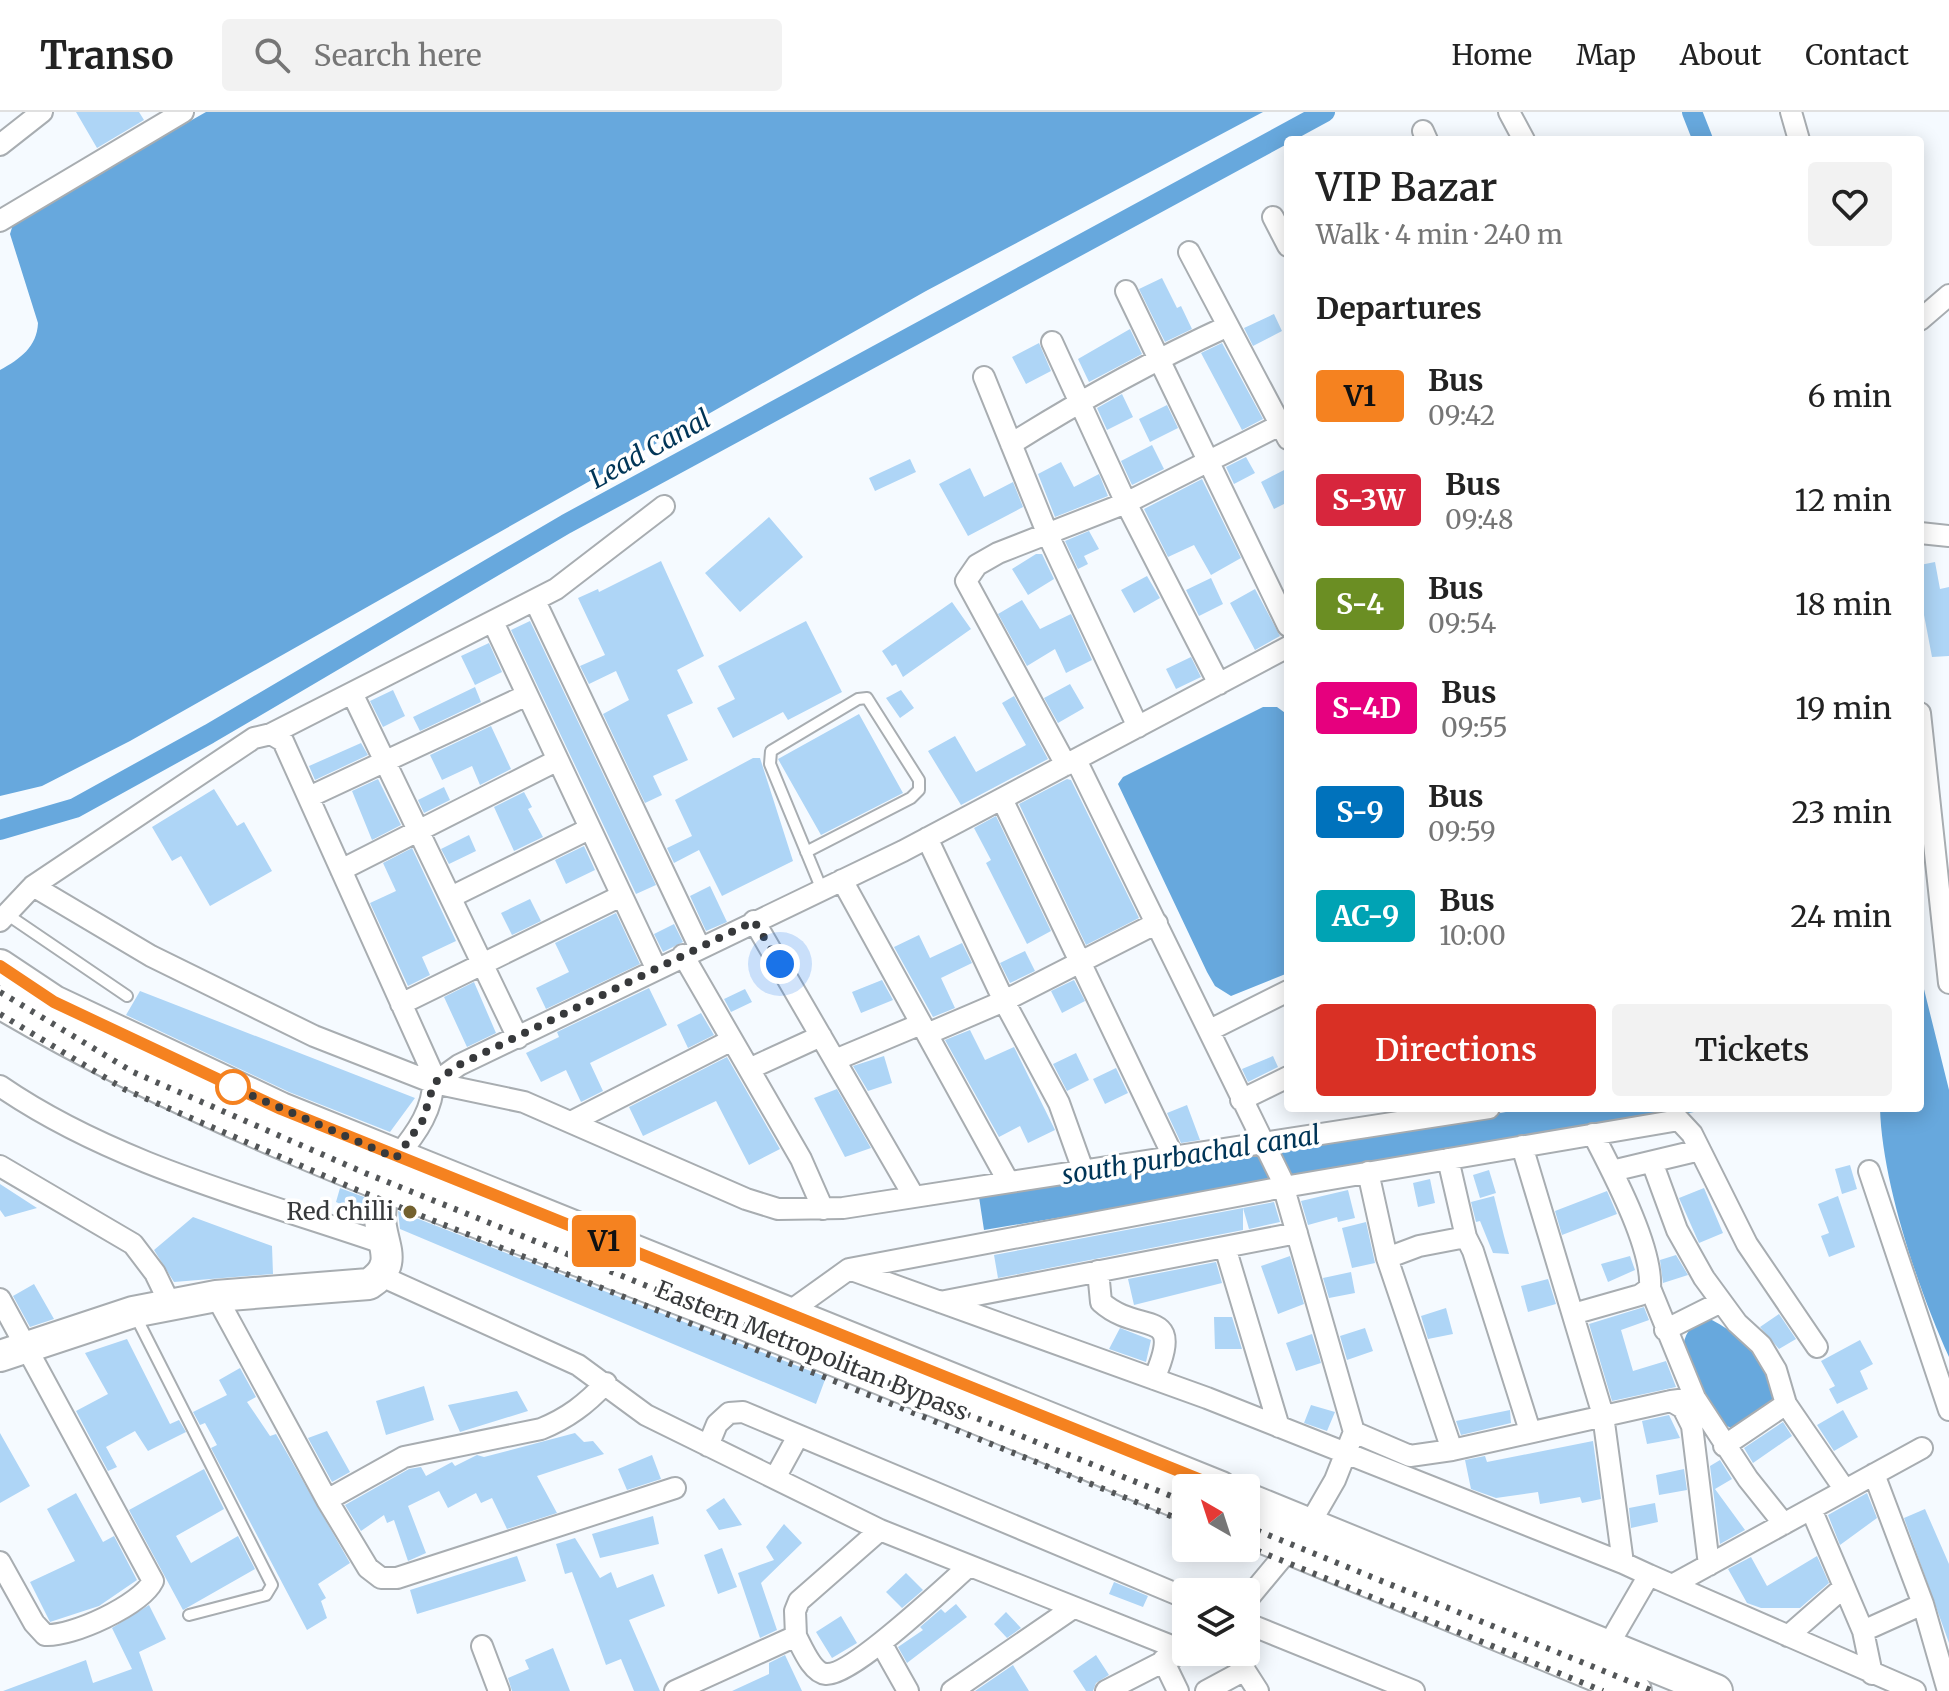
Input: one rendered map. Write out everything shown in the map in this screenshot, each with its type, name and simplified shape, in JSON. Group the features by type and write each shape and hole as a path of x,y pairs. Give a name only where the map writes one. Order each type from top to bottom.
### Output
{"main road":[{"path":"0,966 47,1014"},
{"name":"Eastern Metropolitan Bypass","path":"0,1002 47,1014 129,1056 390,1172 1172,1499"},
{"path":"13,1352 133,1312 170,1304 216,1296 369,1284 381,1276 388,1245 380,1221 390,1172 789,1312 1187,1474"},
{"path":"1260,1509 1300,1537 1635,1691"},
{"path":"1260,1532 1300,1537 1716,1691"}],"street":[{"path":"0,145 42,112"},
{"path":"0,221 183,112"},
{"path":"1509,112 1522,136"},
{"path":"1791,112 1798,136"},
{"path":"1273,217 1284,238"},
{"path":"1189,252 1284,425"},
{"path":"1126,291 1196,430 1206,462 1284,618"},
{"path":"1924,317 1949,295"},
{"path":"1011,444 1079,401 1158,358 1228,326"},
{"path":"1052,342 1126,503 1219,684"},
{"path":"984,377 1048,535 1138,727"},
{"path":"1260,1584 1300,1537 1346,1454 1354,1432 1297,1233 1269,1148 1241,1100 1157,923 1071,762 966,581 977,565 998,553 1126,503 1206,462 1284,430"},
{"path":"3,917 33,886 254,738 271,734 535,601 580,572 664,506"},
{"path":"1924,533 1949,536"},
{"path":"535,601 732,1040 801,1159 823,1209"},
{"path":"493,622 656,968"},
{"path":"390,1172 423,1120 434,1083 459,1065 927,838 1284,649"},
{"path":"352,693 518,1038"},
{"path":"309,797 527,695"},
{"path":"271,734 283,741 434,1083"},
{"path":"1924,750 1949,983"},
{"path":"341,870 558,760"},
{"path":"1002,799 1174,1158"},
{"path":"451,897 589,829"},
{"path":"927,838 1004,1001 1059,1103 1083,1170"},
{"path":"842,880 1008,1181"},
{"path":"33,886 151,956 268,1016 364,1058 434,1083 502,1095 746,1199 778,1209 823,1209 1083,1170 1269,1148 1467,1112"},
{"path":"401,1004 621,896"},
{"path":"754,921 913,1195"},
{"path":"835,1060 1004,1001 1157,923"},
{"path":"1210,1030 1284,993"},
{"path":"749,1069 821,1036"},
{"path":"571,1122 732,1040"},
{"path":"1241,1100 1284,1079"},
{"path":"0,1086 61,1122 139,1158 388,1245"},
{"path":"789,1312 849,1269 1282,1182 1368,1172 1679,1120 1686,1125 1700,1150 1747,1244 1817,1347"},
{"path":"1593,1134 1636,1230 1651,1276 1650,1288 1695,1398 1724,1446 1784,1524"},
{"path":"1522,1146 1603,1415 1623,1563"},
{"path":"1612,1171 1700,1150"},
{"path":"1448,1159 1466,1237 1530,1431"},
{"path":"1652,1162 1677,1230 1721,1302 1761,1345 1776,1370 1786,1404 1845,1490"},
{"path":"0,1166 133,1244 155,1273 170,1304"},
{"path":"1869,1171 1949,1410"},
{"path":"1368,1172 1387,1258 1452,1450"},
{"path":"940,1302 1297,1233"},
{"path":"1387,1258 1419,1246 1466,1237"},
{"path":"1225,1247 1279,1427"},
{"path":"849,1269 1154,1379 1623,1563 1915,1691"},
{"path":"1098,1271 1101,1302 1109,1309 1159,1328 1166,1337 1168,1347 1154,1379"},
{"path":"381,1276 578,1365 646,1415 880,1530 1172,1645"},
{"path":"1573,1314 1640,1295 1650,1288"},
{"path":"216,1296 327,1500 368,1568 381,1578 397,1578 675,1488"},
{"path":"0,1299 13,1352 153,1581 146,1595 62,1636 45,1635 34,1623 0,1562"},
{"path":"1665,1330 1721,1302"},
{"path":"327,1500 404,1457 541,1429 581,1409 606,1383"},
{"path":"1354,1432 1410,1456 1452,1450 1603,1415 1695,1398"},
{"path":"1671,1401 1683,1408 1692,1426 1709,1565"},
{"path":"1724,1446 1786,1404"},
{"path":"708,1446 717,1424 729,1413 743,1412 1172,1592"},
{"path":"775,1478 798,1436"},
{"path":"1674,1584 1922,1448"},
{"path":"1874,1474 1923,1604 1948,1691"},
{"path":"1811,1509 1863,1631 1872,1674"},
{"path":"880,1530 799,1601 795,1611 796,1636 816,1670 823,1674 833,1673 881,1643 969,1566"},
{"path":"1606,1649 1649,1575"},
{"path":"1788,1636 1844,1587"},
{"path":"1863,1631 1923,1604"},
{"path":"952,1691 1073,1608"},
{"path":"1260,1629 1414,1691"},
{"path":"675,1691 796,1636"},
{"path":"881,1643 908,1691"},
{"path":"482,1646 499,1691"},
{"path":"1106,1691 1172,1656"},
{"path":"1163,1660 1178,1691"},
{"path":"1242,1666 1258,1691"},
{"path":"1206,1691 1245,1670"}],"lane":[{"path":"806,852 911,798 919,790 919,780 867,698 858,699 769,756 806,852 822,890"},
{"path":"3,917 127,996"},
{"path":"133,1312 272,1585 266,1595 189,1615"}],"water":[{"path":"206,112 1263,112 926,291 130,741 42,786 0,796 0,370 31,346 38,323 10,234 14,221"},
{"path":"1263,707 1277,707 1284,712 1284,975 1231,996 1215,986 1118,784 1123,777"},
{"path":"1924,989 1949,1090 1949,1357 1914,1268 1887,1169 1880,1112 1924,1112"},
{"path":"1506,1112 1694,1112 984,1230 979,1197"},
{"path":"1706,1317 1733,1333 1752,1350 1782,1399 1735,1430 1727,1426 1706,1400 1688,1370 1684,1355 1684,1340 1691,1328"}],"building":[{"path":"76,112 139,112 144,120 97,148"},
{"path":"1162,278 1192,329 1165,342 1139,289"},
{"path":"1274,314 1282,331 1253,346 1244,328"},
{"path":"1130,329 1142,354 1089,382 1078,359"},
{"path":"1039,343 1051,371 1026,384 1012,357"},
{"path":"1222,343 1263,419 1242,430 1201,353"},
{"path":"1122,394 1133,417 1107,430 1097,408"},
{"path":"1167,405 1178,428 1150,442 1139,419"},
{"path":"1152,445 1164,469 1132,485 1121,461"},
{"path":"1246,457 1255,473 1234,484 1226,467"},
{"path":"910,459 916,472 875,491 869,478"},
{"path":"1061,462 1074,487 1099,474 1108,496 1055,517 1038,474"},
{"path":"970,468 984,497 1013,482 1023,507 968,536 939,484"},
{"path":"1284,470 1284,504 1274,509 1261,482"},
{"path":"1202,479 1241,558 1211,575 1194,545 1168,557 1144,509"},
{"path":"769,517 803,557 740,612 705,573"},
{"path":"1089,531 1099,549 1084,556 1088,564 1078,569 1065,541"},
{"path":"1036,554 1042,554 1054,579 1028,595 1012,569"},
{"path":"661,561 704,656 677,670 693,703 667,715 688,760 653,776 662,795 645,803 603,714 629,700 616,671 589,684 580,666 605,655 578,598 598,589 599,592"},
{"path":"1935,562 1940,589 1949,587 1949,656 1932,657 1924,615 1924,564"},
{"path":"1147,576 1160,598 1134,613 1121,590"},
{"path":"1211,578 1223,604 1199,616 1186,590"},
{"path":"1255,589 1280,636 1255,650 1230,603"},
{"path":"1022,600 1040,629 1071,614 1092,660 1066,673 1055,649 1027,666 998,614"},
{"path":"952,602 971,629 903,677 896,664 892,666 882,651"},
{"path":"530,621 656,885 636,894 511,630"},
{"path":"806,621 842,692 788,720 783,712 733,738 717,708 735,699 718,666"},
{"path":"489,643 502,672 475,685 461,656"},
{"path":"1191,657 1201,677 1176,689 1166,669"},
{"path":"1070,684 1084,708 1058,723 1044,698"},
{"path":"475,687 481,702 420,731 413,717"},
{"path":"393,690 405,716 383,727 370,701"},
{"path":"901,690 914,708 900,718 886,698"},
{"path":"1014,696 1048,759 961,805 928,751 955,736 976,772 1026,745 1002,703"},
{"path":"859,714 903,793 821,835 778,759"},
{"path":"491,726 511,769 480,785 472,766 442,780 430,755"},
{"path":"361,743 368,755 315,780 309,766"},
{"path":"753,758 760,758 793,861 722,896 699,850 674,863 667,848 692,836 675,800"},
{"path":"378,779 401,825 372,840 352,791"},
{"path":"1067,779 1071,780 1139,918 1086,945 1019,804"},
{"path":"444,787 450,800 424,813 418,800"},
{"path":"214,789 237,826 244,822 272,871 210,906 181,856 172,861 152,827"},
{"path":"524,792 532,807 528,809 543,837 514,851 494,807"},
{"path":"996,816 1051,931 1027,944 986,863 991,860 974,828"},
{"path":"469,835 476,851 449,864 441,849"},
{"path":"584,846 595,870 566,884 555,860"},
{"path":"412,848 456,941 422,957 430,975 408,986 370,903 396,891 383,863"},
{"path":"710,886 727,922 706,931 690,896"},
{"path":"530,899 541,921 512,935 501,913"},
{"path":"616,913 640,964 546,1009 536,988 569,972 555,943"},
{"path":"674,924 683,942 663,952 654,934"},
{"path":"919,935 930,958 962,943 972,963 941,978 955,1008 933,1017 894,947"},
{"path":"1025,951 1035,971 1010,983 1000,963"},
{"path":"882,980 893,1000 861,1013 852,992"},
{"path":"1074,980 1085,1001 1062,1013 1051,991"},
{"path":"474,982 496,1033 467,1047 444,997"},
{"path":"649,988 667,1025 590,1063 603,1091 581,1102 566,1070 541,1082 526,1053 559,1037 557,1032"},
{"path":"745,989 752,1002 731,1012 724,999"},
{"path":"140,991 415,1098 390,1132 289,1092 126,1015"},
{"path":"701,1013 714,1035 688,1048 677,1025"},
{"path":"970,1030 985,1060 1014,1047 1055,1130 1028,1143 1020,1126 999,1137 945,1040"},
{"path":"1076,1053 1089,1080 1067,1091 1053,1064"},
{"path":"884,1056 892,1083 868,1091 853,1066"},
{"path":"1273,1056 1278,1067 1248,1082 1242,1069"},
{"path":"727,1057 780,1149 749,1165 716,1101 643,1136 629,1107"},
{"path":"1116,1068 1128,1093 1105,1104 1093,1079"},
{"path":"837,1089 871,1148 845,1157 814,1098"},
{"path":"1187,1105 1200,1140 1181,1143 1167,1113"},
{"path":"1850,1165 1857,1189 1842,1194 1835,1169"},
{"path":"1489,1170 1496,1193 1480,1198 1473,1175"},
{"path":"1430,1179 1435,1203 1418,1207 1413,1183"},
{"path":"0,1184 37,1208 5,1217 0,1210"},
{"path":"340,1188 364,1197 362,1214 336,1202"},
{"path":"1704,1188 1723,1233 1699,1243 1679,1198"},
{"path":"1348,1190 1355,1218 1338,1222 1337,1217 1308,1225 1301,1201"},
{"path":"1607,1191 1617,1214 1562,1235 1555,1211"},
{"path":"1494,1196 1509,1254 1493,1253 1480,1221 1476,1222 1471,1202"},
{"path":"1838,1196 1855,1247 1829,1257 1821,1236 1829,1233 1818,1204"},
{"path":"1274,1202 1280,1222 1249,1229 1243,1208"},
{"path":"1243,1208 1243,1230 998,1278 994,1255"},
{"path":"398,1211 826,1377 816,1404 400,1229"},
{"path":"193,1217 272,1246 273,1274 174,1282 154,1250"},
{"path":"1366,1222 1375,1263 1352,1268 1342,1228"},
{"path":"1676,1255 1688,1275 1663,1283 1660,1260"},
{"path":"1290,1256 1304,1304 1278,1314 1261,1266"},
{"path":"1630,1256 1635,1270 1608,1282 1601,1264"},
{"path":"1216,1262 1222,1283 1134,1305 1128,1279"},
{"path":"1351,1272 1355,1293 1329,1298 1323,1278"},
{"path":"1548,1279 1556,1304 1528,1312 1521,1286"},
{"path":"34,1284 54,1319 30,1327 13,1296"},
{"path":"1644,1307 1649,1320 1621,1330 1633,1371 1666,1361 1676,1387 1612,1401 1589,1324"},
{"path":"1446,1308 1453,1334 1428,1339 1421,1316"},
{"path":"1779,1314 1796,1339 1779,1349 1760,1327"},
{"path":"1214,1317 1232,1317 1242,1349 1215,1349"},
{"path":"1120,1328 1151,1340 1146,1362 1109,1349"},
{"path":"1365,1328 1373,1351 1347,1360 1340,1336"},
{"path":"1312,1334 1321,1363 1296,1371 1286,1343"},
{"path":"127,1339 170,1424 179,1420 186,1432 148,1451 135,1431 106,1447 117,1467 108,1471 76,1411 108,1394 85,1353"},
{"path":"1860,1340 1873,1364 1860,1371 1868,1389 1837,1404 1829,1389 1835,1386 1821,1361"},
{"path":"240,1368 256,1397 247,1402 270,1436 276,1434 350,1563 318,1584 326,1598 321,1601 327,1618 307,1630 211,1448 217,1445 205,1423 200,1425 193,1412 227,1395 219,1380"},
{"path":"424,1386 434,1420 386,1435 376,1401"},
{"path":"517,1391 528,1411 460,1432 448,1405"},
{"path":"1311,1405 1335,1412 1327,1431 1304,1423"},
{"path":"1510,1410 1511,1423 1461,1435 1456,1421"},
{"path":"1843,1410 1858,1437 1834,1451 1817,1425"},
{"path":"1669,1415 1680,1438 1647,1444 1642,1421"},
{"path":"1783,1422 1792,1436 1753,1463 1744,1448"},
{"path":"327,1431 350,1472 332,1482 308,1438"},
{"path":"0,1433 30,1486 0,1503"},
{"path":"575,1433 584,1442 593,1441 604,1454 537,1476 557,1513 507,1529 492,1498 481,1503 476,1493 448,1508 439,1491 408,1506 426,1553 408,1561 394,1520 387,1523 384,1515 361,1531 345,1505 409,1469 421,1467 426,1476 452,1462 455,1466 477,1455 484,1457"},
{"path":"1593,1441 1601,1499 1582,1503 1580,1497 1540,1504 1538,1492 1496,1498 1471,1489 1465,1460 1485,1456 1487,1462"},
{"path":"652,1455 661,1479 627,1490 618,1469"},
{"path":"1720,1460 1732,1479 1715,1489 1745,1530 1720,1544 1710,1466"},
{"path":"204,1469 224,1509 176,1536 191,1563 238,1536 255,1569 183,1610 129,1510"},
{"path":"1684,1469 1687,1490 1659,1495 1656,1475"},
{"path":"76,1493 103,1542 114,1536 137,1580 99,1606 50,1622 30,1582 75,1561 47,1509"},
{"path":"1867,1493 1877,1518 1840,1545 1828,1515"},
{"path":"724,1498 742,1525 719,1530 706,1510"},
{"path":"1655,1503 1658,1522 1631,1528 1629,1508"},
{"path":"1925,1509 1949,1564 1949,1643 1904,1518"},
{"path":"653,1516 659,1544 600,1558 592,1534"},
{"path":"784,1524 802,1543 761,1583 777,1630 760,1638 738,1573 774,1560 766,1547"},
{"path":"575,1538 600,1578 611,1572 617,1588 653,1574 665,1606 629,1620 660,1691 634,1691 621,1659 606,1665 572,1572 565,1574 556,1544"},
{"path":"722,1548 737,1587 718,1594 704,1555"},
{"path":"517,1556 526,1581 417,1614 410,1590"},
{"path":"1817,1556 1829,1583 1800,1608 1761,1608 1747,1603 1728,1569 1751,1557 1767,1586"},
{"path":"906,1573 923,1590 902,1608 886,1592"},
{"path":"1114,1582 1148,1596 1143,1607 1109,1594"},
{"path":"956,1604 967,1617 907,1663 898,1647 923,1630 920,1627 941,1609 945,1613"},
{"path":"149,1605 166,1639 139,1652 153,1691 3,1691 86,1660 93,1683 132,1669 112,1628"},
{"path":"1006,1612 1021,1628 1007,1638 994,1624"},
{"path":"841,1616 857,1643 832,1658 816,1632"},
{"path":"553,1648 570,1691 512,1691 508,1678 529,1669 525,1660"},
{"path":"785,1655 802,1691 732,1691 769,1674 769,1663"},
{"path":"1096,1655 1109,1675 1096,1683 1093,1691 1086,1691 1073,1671"},
{"path":"1013,1665 1029,1691 975,1691"}],"waterway":[{"name":"Lead Canal","path":"0,830 75,808 209,734 566,524 1325,112"},
{"path":"1692,112 1701,136"}],"railway":[{"path":"0,992 133,1072 365,1173 1172,1496"},
{"path":"0,1014 124,1089 357,1190 1172,1516"},
{"path":"1260,1532 1653,1691"},
{"path":"1260,1552 1603,1691"}],"bus line":[{"name":"V1","path":"0,966 54,1002 281,1109 403,1161 750,1300 817,1323 1188,1474"}],"place":[{"name":"Red chilli","path":"410,1212"}],"route":[{"path":"233,1087 223,1083 396,1158 423,1120 433,1096 434,1083 459,1065 754,921 780,964"}],"water label":[{"name":"south purbachal canal","path":"1191,1155"}]}
